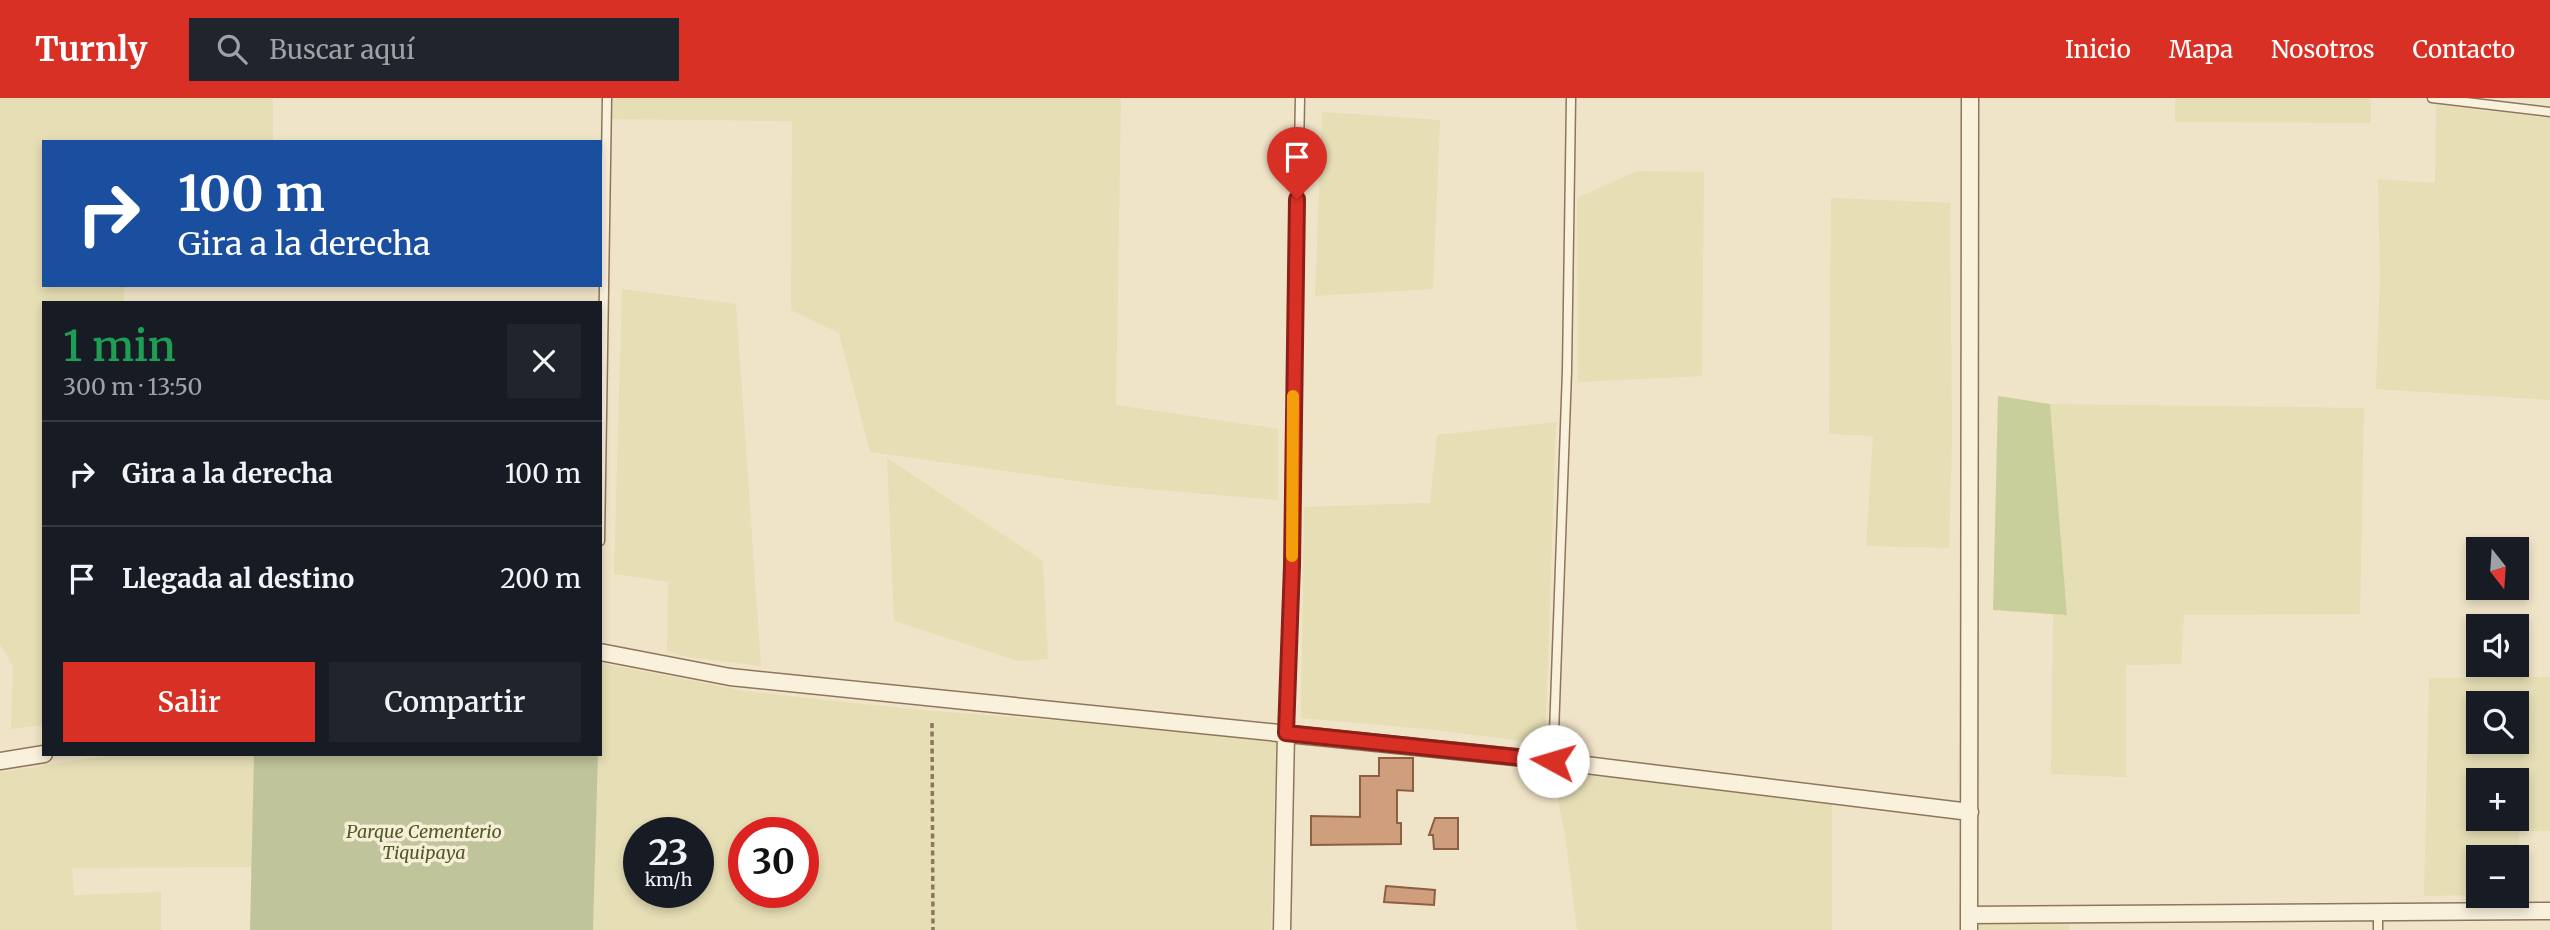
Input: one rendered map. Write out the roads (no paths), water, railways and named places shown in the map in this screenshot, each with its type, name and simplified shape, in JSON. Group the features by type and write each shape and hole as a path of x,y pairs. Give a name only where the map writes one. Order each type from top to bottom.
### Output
{"street":[{"path":"1970,98 1969,922 2378,912 2550,911"},
{"path":"602,652 730,677 1553,761 1970,812"},
{"path":"1282,930 1286,733"},
{"path":"0,761 42,754"}],"lane":[{"path":"602,414 607,98"},
{"path":"1286,733 1292,565 1294,299 1300,98"},
{"path":"2432,98 2550,112"},
{"path":"1553,761 1567,371 1572,99"},
{"path":"2378,912 2378,930"}],"park label":[{"name":"Parque Cementerio Tiquipaya","path":"424,842"}]}
